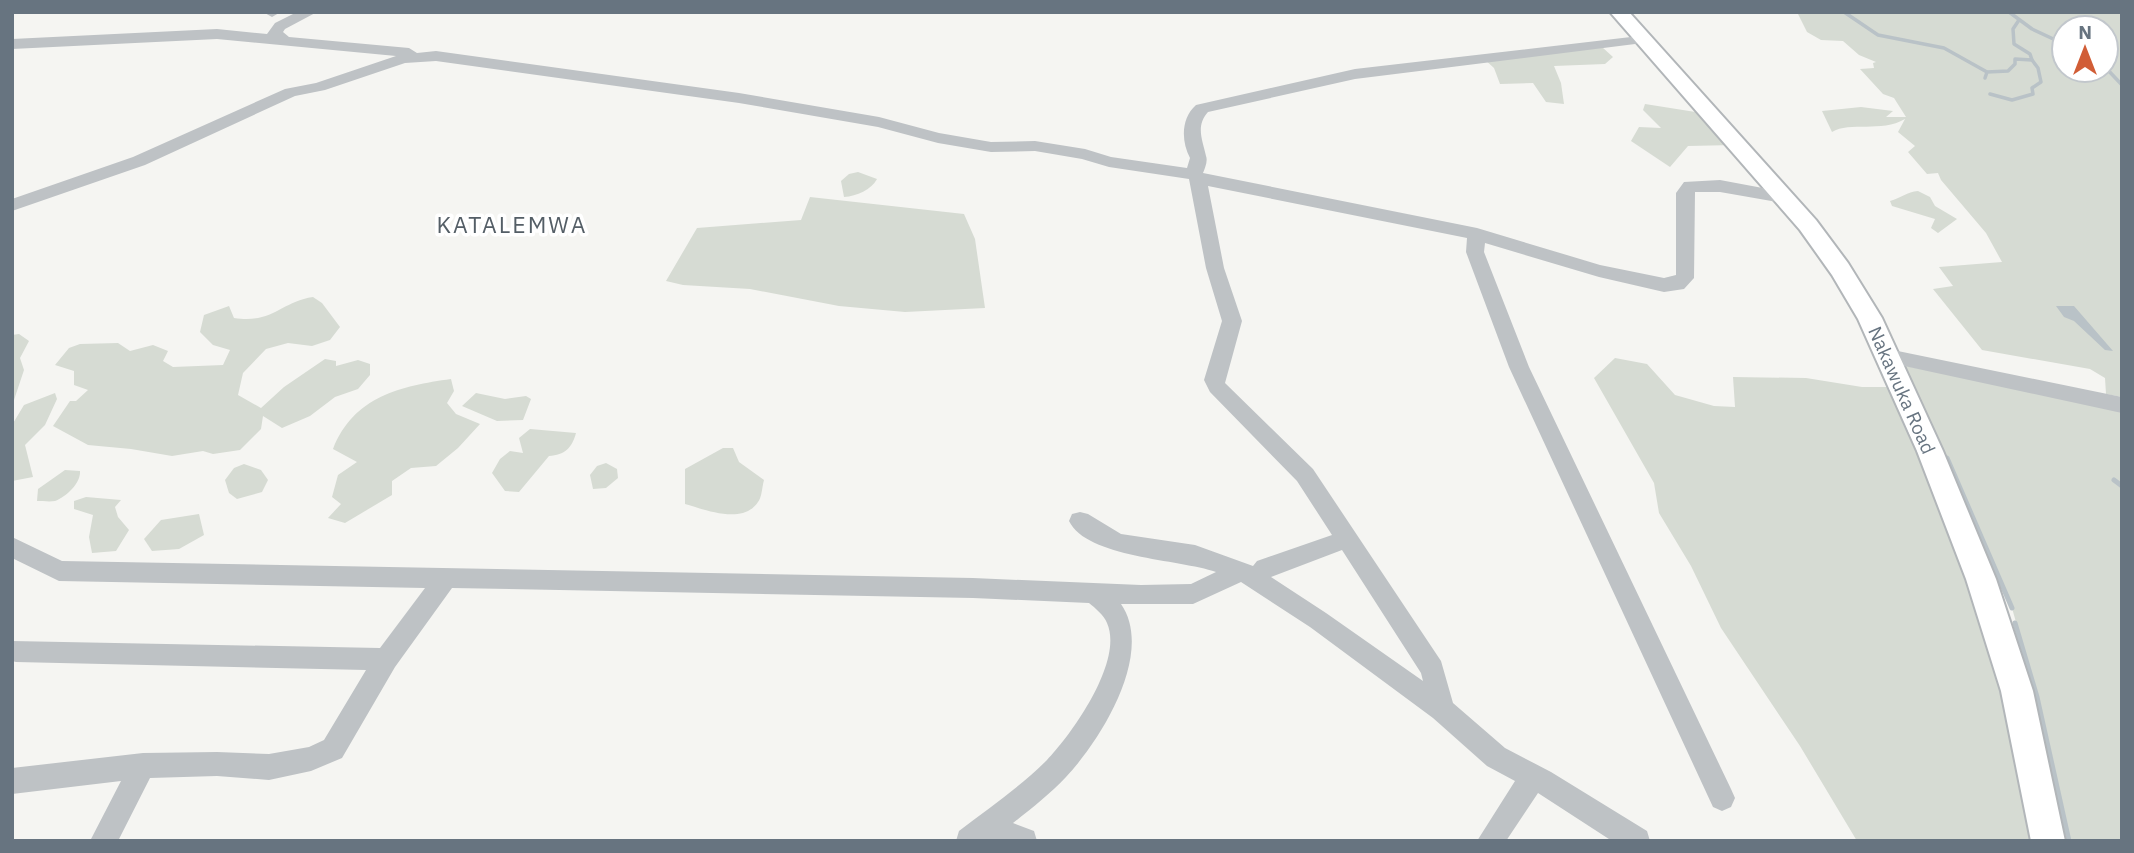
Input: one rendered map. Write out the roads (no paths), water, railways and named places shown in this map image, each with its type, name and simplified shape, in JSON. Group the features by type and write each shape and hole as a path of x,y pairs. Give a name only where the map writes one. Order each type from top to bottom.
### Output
{"main road":[{"name":"Nakawuka Road","path":"1619,12 1823,245 1847,280 1888,356 1981,579 2017,691 2048,841"}],"street":[{"path":"12,44 217,34 310,12"},
{"path":"276,21 436,56 739,97 879,122 938,138 991,147 1035,145 1477,234 1599,271 1670,285 1685,278 1685,193 1690,186 1720,186 1783,197"},
{"path":"1442,710 1432,669 1305,475 1217,387 1214,380 1232,321 1215,268 1196,176 1199,158 1193,148 1196,112 1202,108 1365,73 1643,38"},
{"path":"12,205 139,161 291,92 319,87 403,59 436,56"},
{"path":"1477,234 1475,253 1519,367 1722,798"},
{"path":"1888,356 2122,405"},
{"path":"1080,521 1118,543 1195,555 1249,575 1318,620 1442,710 1496,757 1637,841"},
{"path":"12,547 59,570 973,588 1133,595 1193,594 1346,539"},
{"path":"12,781 143,766 269,766 312,759 333,749 386,659 447,577"},
{"path":"970,841 1057,768 1099,710 1120,662 1121,626 1112,610 1094,593"},
{"path":"1116,617 1119,606 1133,595"},
{"path":"16,651 386,659"},
{"path":"103,841 143,766"},
{"path":"1490,841 1533,777"},
{"path":"970,841 1006,834 1024,841"}],"waterway":[{"path":"1844,12 1878,35 1944,48 1987,72"},
{"path":"2009,12 2032,29 2050,37"},
{"path":"2019,20 2013,29 2014,44 2030,54 2032,60"},
{"path":"1987,72 2008,71 2015,64 2015,59 2032,60"},
{"path":"1990,94 2012,100 2033,94 2032,88 2041,82 2038,68 2032,60"},
{"path":"1985,78 1987,72"},
{"path":"1947,458 2012,608"},
{"path":"2114,480 2122,486"},
{"path":"2015,623 2037,697 2069,841"}],"district":[{"name":"KATALEMWA","path":"512,224"}]}
